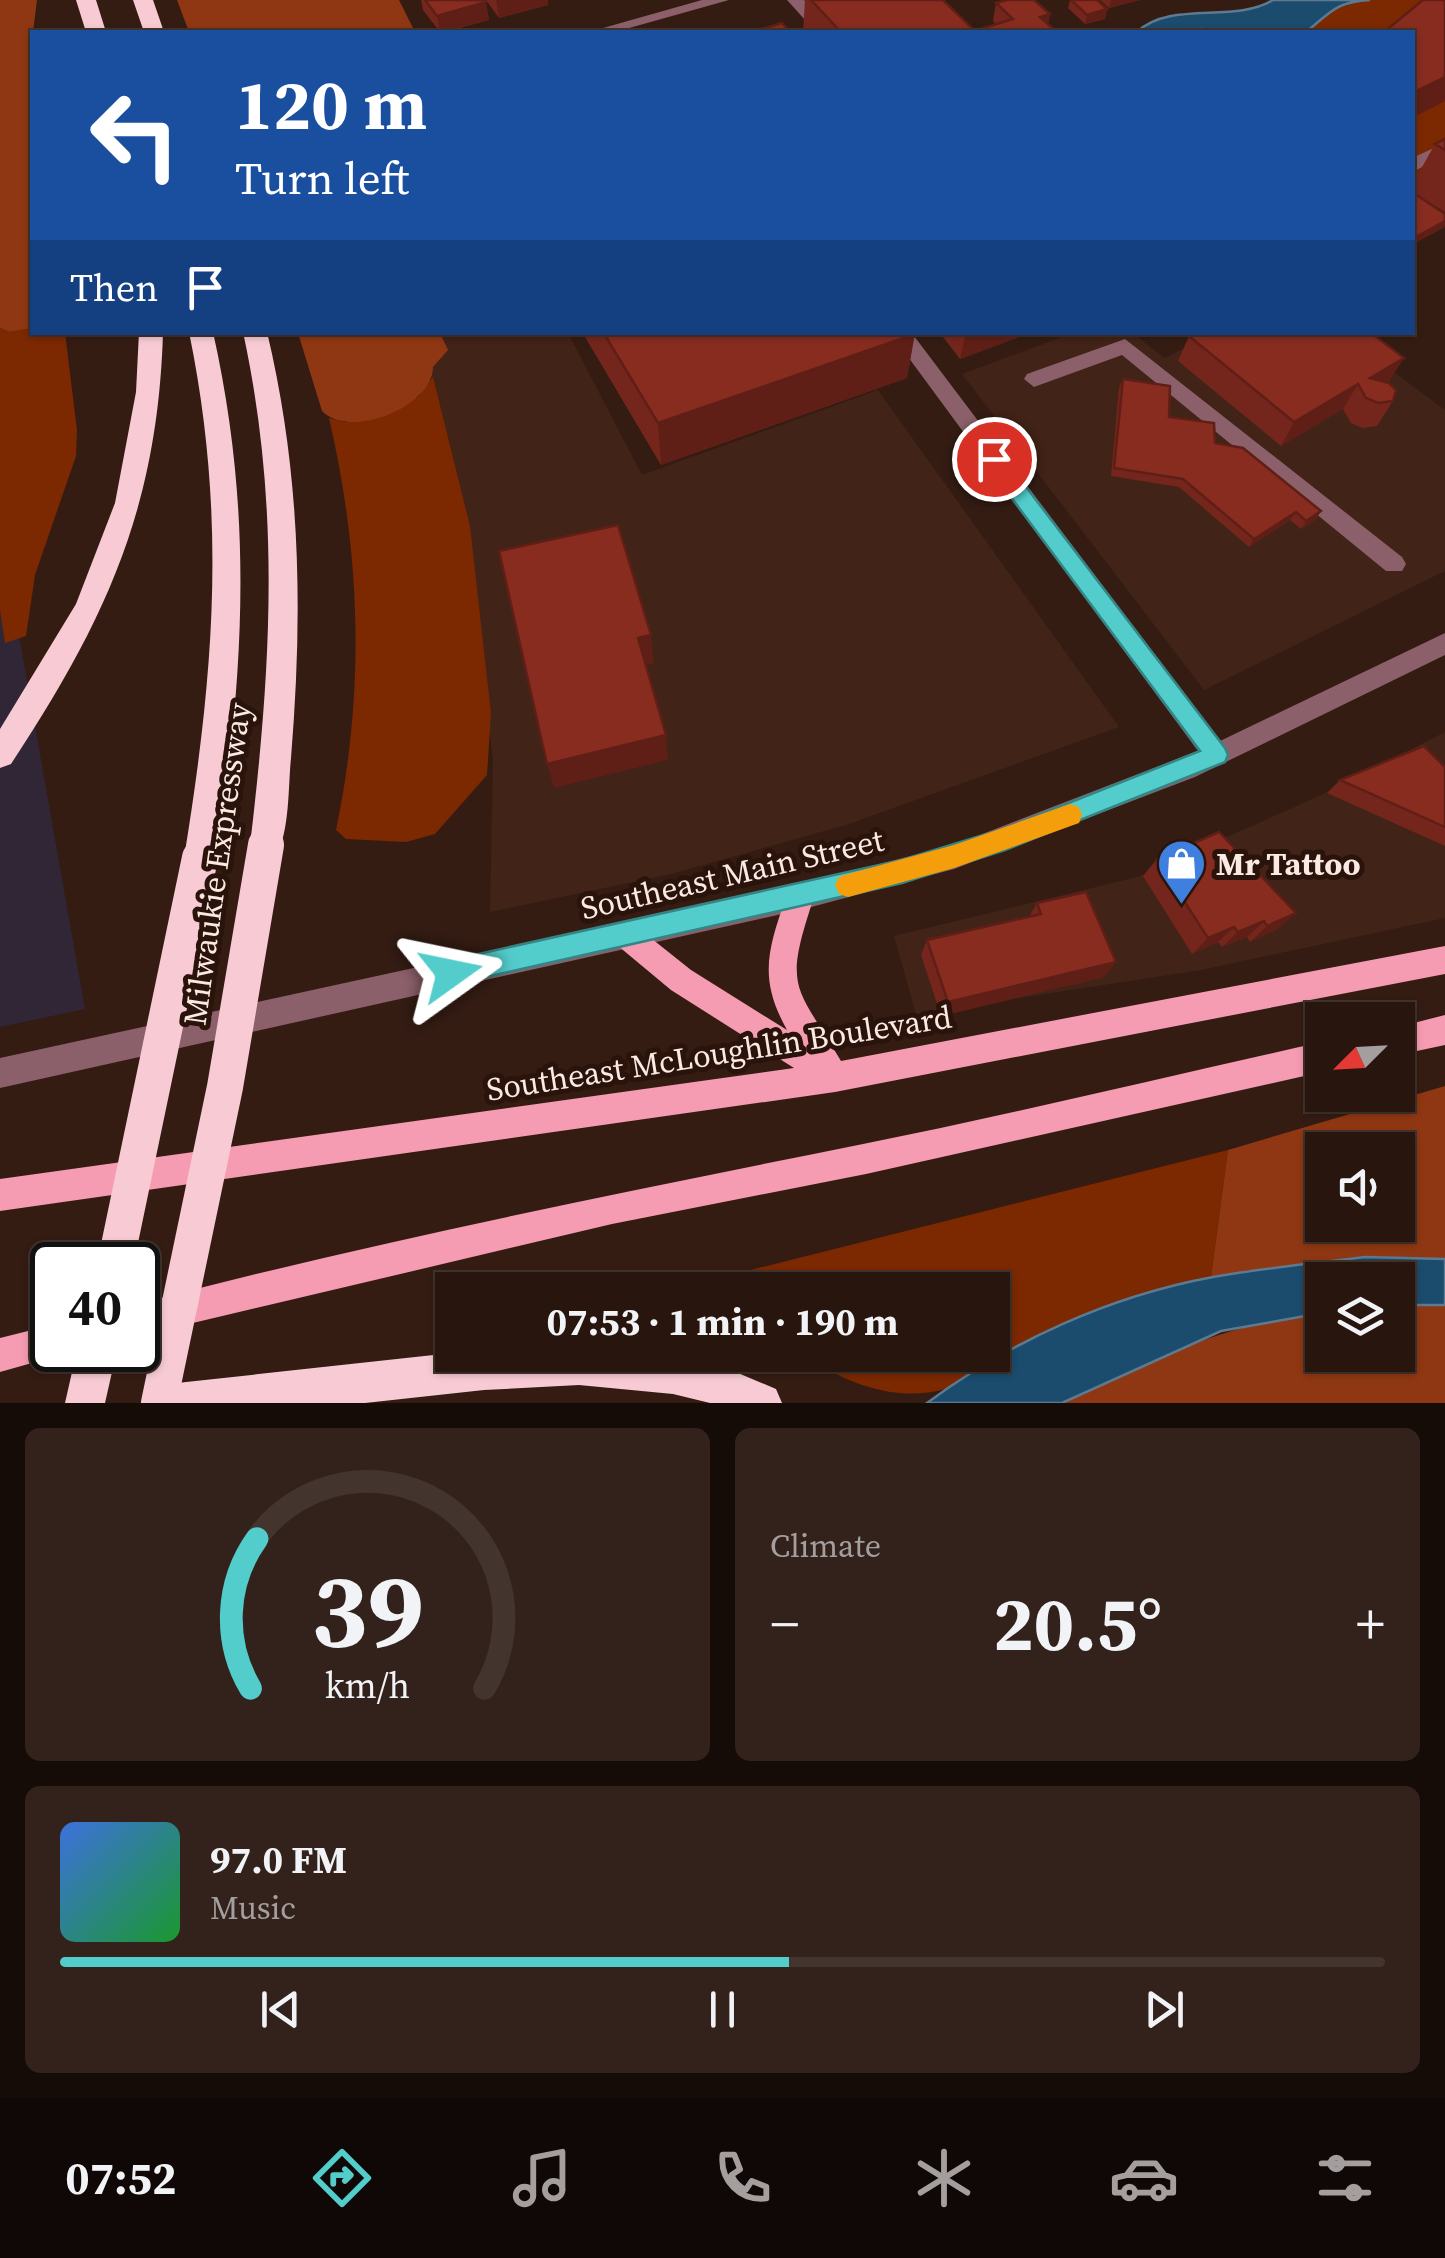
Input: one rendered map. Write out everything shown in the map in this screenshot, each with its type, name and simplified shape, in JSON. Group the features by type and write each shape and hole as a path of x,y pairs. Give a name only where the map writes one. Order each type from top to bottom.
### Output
{"highway":[{"path":"86,0 95,30"},
{"path":"143,0 153,30"},
{"path":"0,754 43,693 88,614 119,542 139,472 150,391 151,335"},
{"name":"Milwaukie Expressway","path":"121,1242 200,858 218,751 231,566 226,469 202,335"},
{"name":"Milwaukie Expressway","path":"159,1403 226,1087 266,845 285,645 288,556 278,439 256,335"},
{"path":"177,1403 511,1367 644,1370 706,1382 762,1403"},
{"path":"85,1403 92,1372"}],"main road":[{"path":"800,897 780,954 780,982 788,1007 835,1077"},
{"path":"627,936 681,980 835,1077"},
{"name":"Southeast McLoughlin Boulevard","path":"0,1195 835,1077 1445,960"},
{"path":"1415,1037 1445,1030"},
{"path":"160,1314 316,1274 612,1208 866,1159 1305,1062"},
{"path":"0,1356 30,1348"}],"street":[{"path":"605,30 721,0"},
{"path":"794,0 822,29 867,17 852,0"},
{"path":"1415,164 1445,149"},
{"path":"906,340 1216,755"},
{"path":"1034,379 1125,346 1394,564"},
{"name":"Southeast Main Street","path":"0,1073 800,897 988,845 1216,755 1445,642"}],"shaded area":[{"path":"0,0 37,0 33,30 30,30 30,328 10,332 0,328"},
{"path":"177,0 399,0 414,30 188,30"},
{"path":"1324,0 1445,0 1445,166 1415,182 1415,30 1256,30"},
{"path":"0,328 10,332 30,328 30,335 65,335 77,430 76,456 35,575 26,636 5,643 0,610"},
{"path":"299,335 441,335 448,350 433,367 420,395 405,406 388,415 351,422 322,411"},
{"path":"420,335 569,335 642,475 878,390 1119,727 846,825 671,874 490,912 493,759 463,523"},
{"path":"1068,335 1135,335 1164,358 1214,335 1345,335 1445,410 1445,571 1204,690 962,374"},
{"path":"433,377 470,526 491,713 487,775 435,834 406,842 346,839 336,830 352,726 353,572 329,418 345,422 418,397"},
{"path":"0,528 85,1009 0,1027"},
{"path":"1445,732 1445,918 1201,970 916,1014 894,936 1137,877 1319,796"},
{"path":"1445,1086 1445,1259 1365,1257 1211,1277 1228,1150 1357,1112 1415,1112 1415,1095"},
{"path":"1228,1150 1211,1277 1097,1310 1010,1356 1010,1272 743,1272"},
{"path":"1415,1305 1445,1305 1445,1403 1062,1403 1188,1346 1305,1316 1305,1372 1415,1372"},
{"path":"832,1372 978,1372 946,1389 908,1394 871,1388"}],"water":[{"path":"1273,0 1370,0 1341,6 1308,30 1140,30 1167,17 1257,7"},
{"path":"1365,1257 1445,1259 1445,1305 1415,1305 1415,1262 1322,1262"},
{"path":"1305,1264 1305,1316 1221,1331 1062,1403 927,1403 974,1372 1010,1372 1010,1350 1099,1309 1175,1285"}],"building":[{"path":"425,0 485,0 486,2 437,16"},
{"path":"811,0 943,0 974,30 839,30"},
{"path":"1034,0 1050,14 1040,17 1055,30 977,30 1013,19 996,3"},
{"path":"1071,0 1097,0 1107,9 1087,15"},
{"path":"1423,0 1445,0 1445,77 1415,92 1415,30 1386,30"},
{"path":"782,23 788,30 759,30"},
{"path":"1415,194 1445,214 1445,221 1415,237"},
{"path":"605,335 912,335 658,423"},
{"path":"1374,335 1404,358 1370,378 1389,383 1396,390 1393,401 1378,403 1366,398 1358,384 1294,422 1189,336"},
{"path":"1123,379 1170,386 1169,417 1214,423 1215,443 1243,448 1321,511 1306,521 1296,512 1254,539 1183,479 1114,468"},
{"path":"618,525 651,635 638,638 666,735 547,764 499,551"},
{"path":"1424,746 1445,767 1445,827 1340,780"},
{"path":"1219,832 1296,913 1267,926 1264,921 1238,932 1234,927 1208,938 1157,859"},
{"path":"1086,892 1116,962 948,1002 927,940 1041,914 1037,903"}],"slow traffic":[{"path":"848,885 954,857 1070,815"}],"place":[{"name":"Mr Tattoo","path":"1181,906"}],"route":[{"path":"451,973 902,872 1108,801 1216,755 994,459"}]}
